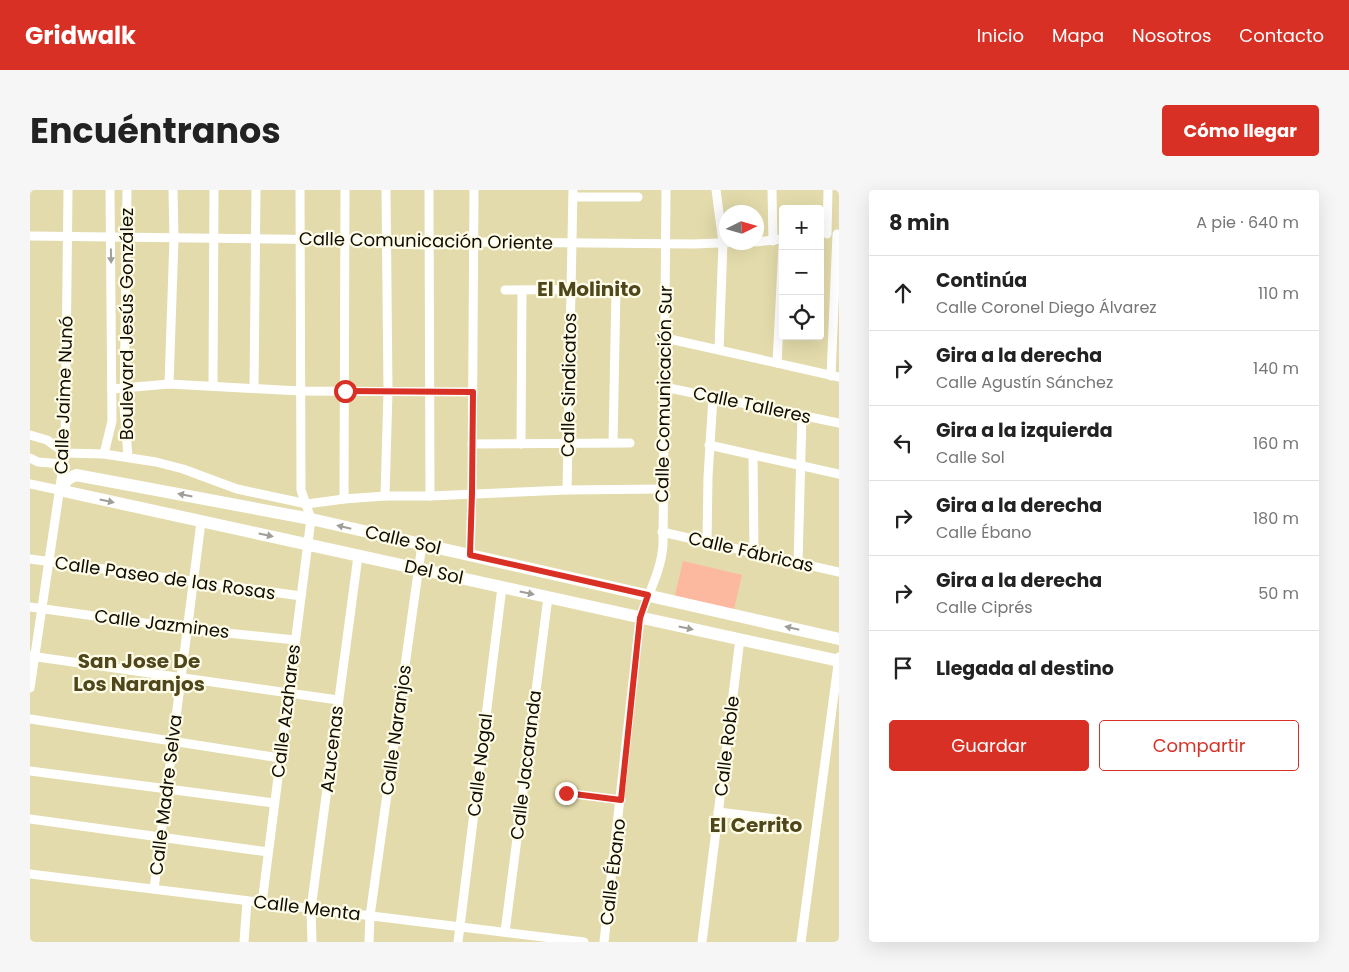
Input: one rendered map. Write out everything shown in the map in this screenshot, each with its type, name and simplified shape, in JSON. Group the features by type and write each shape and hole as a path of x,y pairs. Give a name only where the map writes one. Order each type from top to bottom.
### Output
{"street":[{"name":"Calle Jaime Nunó","path":"30,688 32,657 65,453 68,190"},
{"name":"Boulevard Jesús González","path":"104,454 112,421 110,190"},
{"name":"Boulevard Jesús González","path":"127,190 124,407 128,457"},
{"path":"169,384 174,239 173,190"},
{"path":"213,386 214,190"},
{"path":"254,388 256,190"},
{"name":"Calle Azahares","path":"262,903 310,519 307,504 301,490 300,190"},
{"path":"344,499 345,190"},
{"path":"385,496 388,391 386,190"},
{"path":"429,190 430,496"},
{"path":"470,555 474,190"},
{"name":"Calle Comunicación Sur","path":"648,595 660,565 663,545 666,190"},
{"path":"716,190 719,213"},
{"path":"764,241 778,240 772,190"},
{"path":"665,338 835,377 838,234 824,234 828,190"},
{"path":"573,193 617,193 638,197"},
{"name":"Calle Sindicatos","path":"567,490 573,193"},
{"name":"Calle Comunicación Oriente","path":"30,236 345,240 430,245 474,242 719,244"},
{"path":"719,350 723,250"},
{"path":"777,363 783,250"},
{"path":"613,443 616,289"},
{"path":"505,290 627,289"},
{"path":"521,444 522,290"},
{"path":"112,390 169,384 300,390 473,392"},
{"name":"Calle Talleres","path":"664,387 839,423"},
{"path":"707,542 710,445 714,397"},
{"path":"112,421 124,407"},
{"path":"798,563 802,415"},
{"path":"30,435 47,440 65,453 128,457 183,469 237,489 307,504 385,496 663,489"},
{"path":"472,444 630,443"},
{"path":"710,445 839,474"},
{"path":"754,455 754,553"},
{"path":"30,458 38,462 63,464"},
{"name":"Calle Sol","path":"59,490 68,479 76,475 310,519 839,639"},
{"name":"Del Sol","path":"30,484 640,618 839,659"},
{"name":"Calle Madre Selva","path":"154,889 201,522"},
{"name":"Calle Fábricas","path":"662,532 839,572"},
{"name":"Calle Naranjos","path":"369,942 370,916 422,544"},
{"name":"Azucenas","path":"312,942 312,909 358,556"},
{"name":"Calle Paseo de las Rosas","path":"30,559 301,596"},
{"name":"Calle Nogal","path":"458,942 502,587"},
{"name":"Calle Ébano","path":"604,942 640,618 648,595"},
{"name":"Calle Jacaranda","path":"505,932 548,597"},
{"name":"Calle Jazmines","path":"30,607 187,629 295,640"},
{"name":"Calle Roble","path":"702,942 740,639"},
{"path":"32,657 338,700"},
{"path":"801,942 839,659"},
{"path":"30,719 280,758"},
{"path":"30,770 274,803"},
{"path":"566,793 621,800"},
{"path":"718,812 784,820"},
{"path":"30,818 268,852"},
{"name":"Calle Menta","path":"30,874 584,942"},
{"path":"244,942 247,901"}],"shaded area":[{"path":"683,561 742,575 733,613 674,599"}],"district":[{"name":"El Molinito","path":"589,289"},
{"name":"San Jose De Los Naranjos","path":"139,672"},
{"name":"El Cerrito","path":"756,825"}],"route":[{"path":"345,391 473,392 470,555 648,595 640,618 621,800 566,793"}]}
